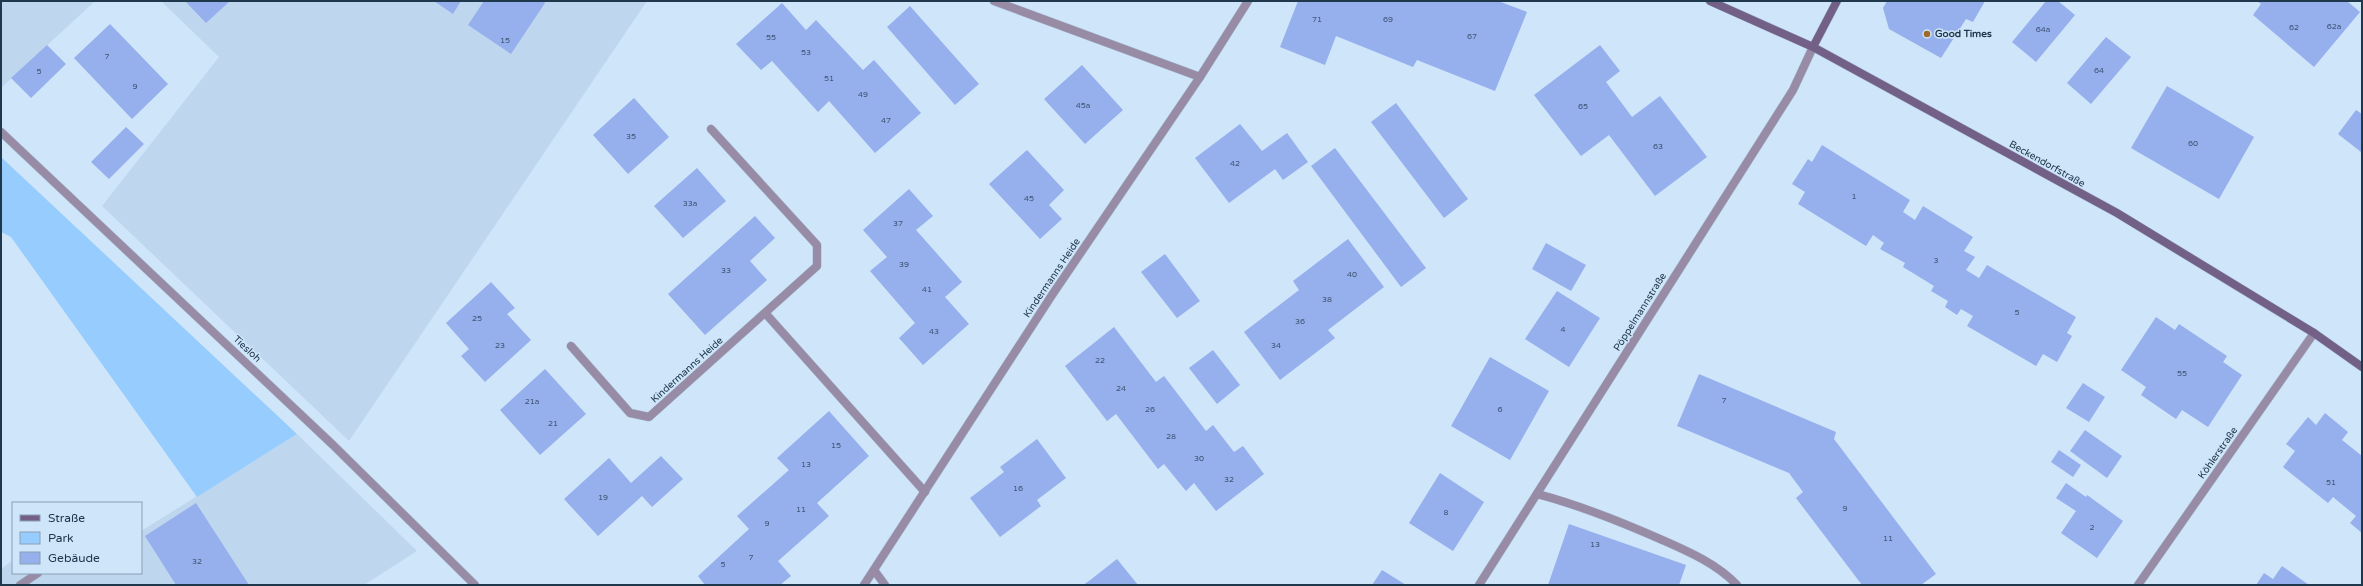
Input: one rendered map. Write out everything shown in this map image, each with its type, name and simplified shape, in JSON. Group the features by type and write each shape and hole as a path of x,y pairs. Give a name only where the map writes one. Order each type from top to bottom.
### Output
{"main road":[{"name":"Beckendorfstraße","path":"1710,1 1813,47 2117,213 2314,333 2362,367"},
{"path":"1813,47 1838,1"}],"street":[{"path":"994,1 1200,77"},
{"name":"Kindermanns Heide","path":"864,585 1052,295 1200,77 1248,1"},
{"name":"Pöppelmannstraße","path":"1480,585 1793,90 1813,47"},
{"name":"Kindermanns Heide","path":"571,346 630,413 649,417 766,314 817,266 817,245 711,129"},
{"name":"Tiesloh","path":"1,132 333,445 475,585"},
{"path":"766,314 925,492"},
{"name":"Köhlerstraße","path":"2138,585 2314,333"},
{"path":"1537,494 1576,504 1699,556 1729,576 1737,585"},
{"path":"874,570 885,585"},
{"path":"20,585 36,574"}],"shaded area":[{"path":"1,1 95,1 1,88"},
{"path":"161,1 647,1 349,441 102,206 219,57"},
{"path":"297,434 417,551 364,585 1,585 1,569 12,561 12,574 142,574 142,530"}],"green space":[{"path":"1,157 297,434 197,497 11,237 1,232"}],"building":[{"path":"185,1 230,1 206,23"},
{"path":"434,1 461,1 453,14"},
{"path":"484,1 543,1 545,3 511,54 468,25"},
{"path":"1298,1 1498,1 1527,12 1495,91 1417,60 1413,67 1336,36 1325,65 1280,47"},
{"name":"Good Times","path":"1887,1 1985,1 1973,22 1966,19 1941,58 1889,29 1883,8"},
{"path":"2046,1 2058,1 2075,15 2036,62 2012,42"},
{"path":"2257,1 2347,1 2360,12 2314,67 2253,15 2261,4"},
{"path":"782,3 806,30 816,20 863,70 874,60 921,113 875,153 829,101 818,112 772,61 761,70 736,44"},
{"path":"910,6 979,84 955,105 887,27"},
{"path":"110,24 168,84 132,119 74,58"},
{"path":"2106,37 2131,57 2091,104 2067,83"},
{"path":"47,45 66,64 31,98 11,78"},
{"path":"1600,45 1620,71 1606,82 1632,117 1660,96 1707,157 1655,196 1609,135 1581,156 1534,95"},
{"path":"1082,65 1123,110 1085,144 1044,99"},
{"path":"2167,86 2254,137 2219,199 2131,148"},
{"path":"634,98 669,137 628,174 593,135"},
{"path":"1396,103 1468,199 1444,218 1371,122"},
{"path":"2356,110 2362,114 2361,152 2338,134"},
{"path":"1240,124 1262,151 1287,133 1308,162 1283,180 1275,169 1229,203 1195,158"},
{"path":"126,127 144,144 109,179 91,162"},
{"path":"1822,145 1910,200 1903,212 1915,220 1923,206 1973,237 1964,251 1975,257 1966,270 1979,278 1987,265 2076,317 2067,333 2072,336 2057,362 2043,354 2036,366 1967,326 1973,316 1961,309 1957,315 1945,307 1948,301 1931,291 1934,286 1903,267 1905,263 1880,249 1884,243 1873,235 1866,246 1798,204 1805,192 1792,184 1808,159 1812,162"},
{"path":"1335,148 1426,268 1401,287 1311,166"},
{"path":"1027,150 1064,190 1049,205 1062,219 1040,239 989,184"},
{"path":"697,168 726,201 683,238 654,206"},
{"path":"909,189 933,216 916,230 962,282 945,297 969,324 923,365 899,338 915,323 870,271 887,257 863,230"},
{"path":"755,216 775,238 750,261 767,280 705,335 668,294"},
{"path":"1348,239 1384,287 1328,330 1335,338 1280,380 1244,332 1299,290 1293,281"},
{"path":"1546,243 1586,265 1571,291 1532,269"},
{"path":"1165,254 1200,301 1177,318 1141,272"},
{"path":"491,282 515,308 507,314 531,340 485,382 461,356 469,349 446,323"},
{"path":"1557,291 1600,318 1569,367 1525,339"},
{"path":"2156,317 2175,330 2179,324 2227,356 2223,362 2242,375 2208,427 2182,410 2176,419 2141,395 2146,387 2121,370"},
{"path":"1114,327 1156,382 1164,376 1206,431 1213,425 1234,452 1243,446 1264,474 1216,511 1194,483 1186,491 1164,464 1158,469 1116,414 1107,421 1065,366"},
{"path":"1213,350 1240,385 1217,404 1189,368"},
{"path":"1490,357 1549,391 1510,460 1451,426"},
{"path":"545,369 586,414 540,455 500,410"},
{"path":"1699,374 1836,432 1834,439 1936,574 1921,585 1862,585 1796,498 1803,492 1789,473 1677,426"},
{"path":"2083,383 2105,397 2089,422 2066,408"},
{"path":"829,411 869,456 817,503 829,516 778,561 791,576 780,585 705,585 698,576 749,529 737,516 789,470 777,458"},
{"path":"2325,413 2348,432 2342,440 2362,456 2362,533 2350,523 2356,516 2333,497 2328,503 2283,467 2295,451 2286,444 2308,417 2316,425"},
{"path":"2085,430 2122,456 2107,478 2070,451"},
{"path":"1037,439 1066,478 1037,500 1041,506 1000,537 970,498 1004,472 1000,467"},
{"path":"2059,450 2081,465 2073,477 2051,462"},
{"path":"661,456 683,479 652,507 642,496 598,536 564,499 609,458 631,483"},
{"path":"1440,473 1484,502 1453,551 1409,523"},
{"path":"2066,483 2086,497 2087,495 2123,521 2097,558 2061,533 2076,511 2056,498"},
{"path":"196,503 249,585 176,585 145,536"},
{"path":"1569,524 1686,565 1679,585 1548,585"},
{"path":"1117,559 1138,585 1083,585 1089,581"},
{"path":"2282,566 2309,585 2256,585 2264,573 2273,579"},
{"path":"1382,570 1406,585 1372,585"}],"place":[{"name":"Good Times","path":"1927,34"}]}
